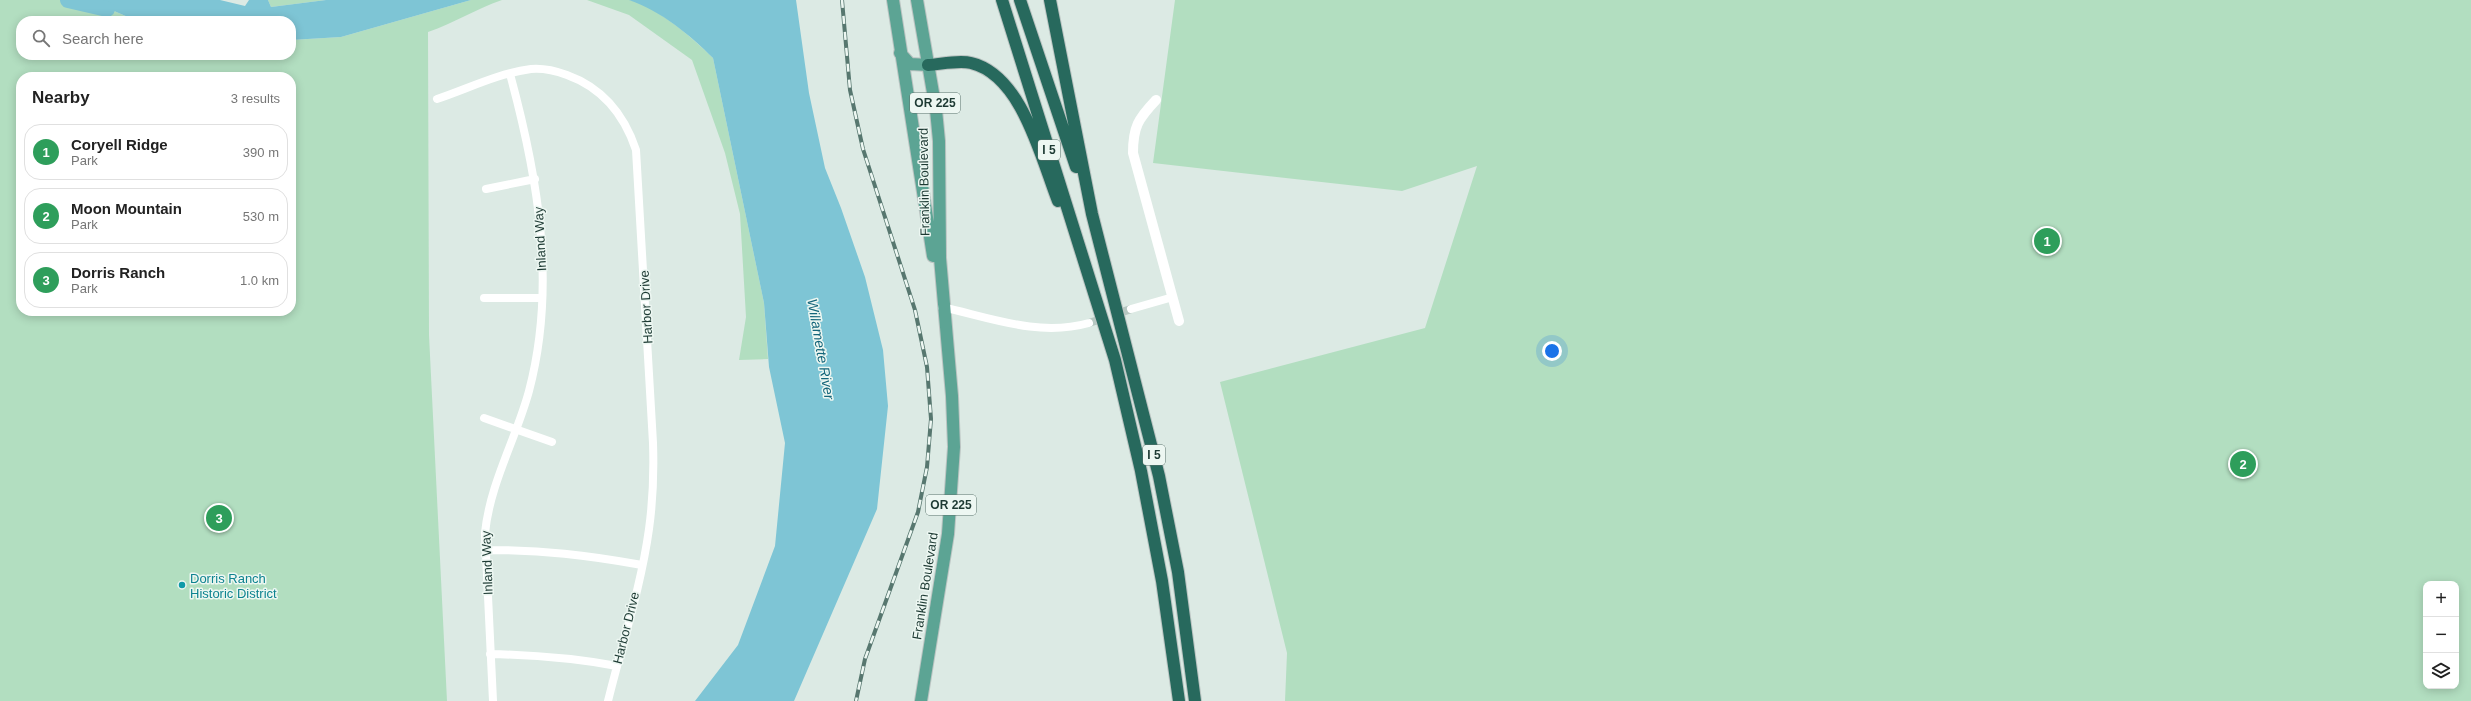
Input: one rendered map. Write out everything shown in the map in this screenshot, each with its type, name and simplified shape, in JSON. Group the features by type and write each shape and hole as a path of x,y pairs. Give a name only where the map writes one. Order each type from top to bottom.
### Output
{"highway":[{"name":"I 5","path":"1002,0 1115,360 1141,471 1162,582 1179,701"},
{"name":"I 5","path":"1020,0 1092,214 1159,476 1178,572 1195,701"},
{"path":"1050,0 1092,214"},
{"path":"928,65 970,63 986,68 1001,78 1011,90 1025,116 1096,300"}],"main road":[{"name":"Franklin Boulevard","path":"893,0 900,53 942,307 952,409 952,486 948,534 921,701"},
{"name":"OR 225","path":"917,0 928,65"},
{"path":"900,53 910,64 928,65"},
{"name":"Franklin Boulevard","path":"928,65 939,141 942,307"}],"street":[{"name":"Harbor Drive","path":"437,99 510,74 532,69 557,72 580,80 601,93 617,110 629,129 636,150 654,443 654,483 649,529 642,565 608,701"},
{"name":"Inland Way","path":"493,701 486,520 491,494 528,392 534,367 542,298 543,247 535,180 525,130 510,74"},
{"path":"1156,100 1140,116 1133,133 1133,153 1179,321"},
{"path":"486,189 535,180"},
{"path":"1131,309 1173,297"},
{"path":"484,298 542,298"},
{"path":"942,307 1044,329 1066,328 1089,323"},
{"path":"484,418 552,442"},
{"path":"486,550 570,553 642,565"},
{"path":"490,654 535,655 582,659 617,666"}],"green space":[{"path":"0,0 89,0 126,16 16,16 16,60 296,60 296,40 341,37 471,0 502,0 428,32 429,335 447,701 0,701"},
{"path":"268,0 326,0 271,7"},
{"path":"587,0 630,0 640,3 674,24 713,58 764,303 768,359 739,360 746,317 740,214 725,153 692,60 629,15"},
{"path":"1175,0 2471,0 2471,701 1285,701 1287,653 1220,382 1425,328 1477,166 1402,191 1153,163"}],"water":[{"path":"89,0 220,0 245,6 249,0 268,0 271,7 326,0 471,0 341,37 296,40 296,16 126,16"},
{"name":"Willamette River","path":"629,0 796,0 809,93 825,168 841,208 865,277 883,350 888,406 877,509 794,701 695,701 738,645 775,546 785,443 769,367 764,303 713,58 695,41 664,17"}],"waterway":[{"path":"68,0 107,9"}],"tunnel":[{"path":"1089,323 1131,309"}],"railway":[{"path":"842,0 850,90 863,149 915,310 927,367 931,419 927,467 918,512 865,659 856,701"}],"place":[{"name":"Coryell Ridge","path":"2047,241"},
{"name":"Moon Mountain","path":"2243,464"},
{"name":"Dorris Ranch","path":"219,518"},
{"name":"Dorris Ranch Historic District","path":"182,585"}]}
